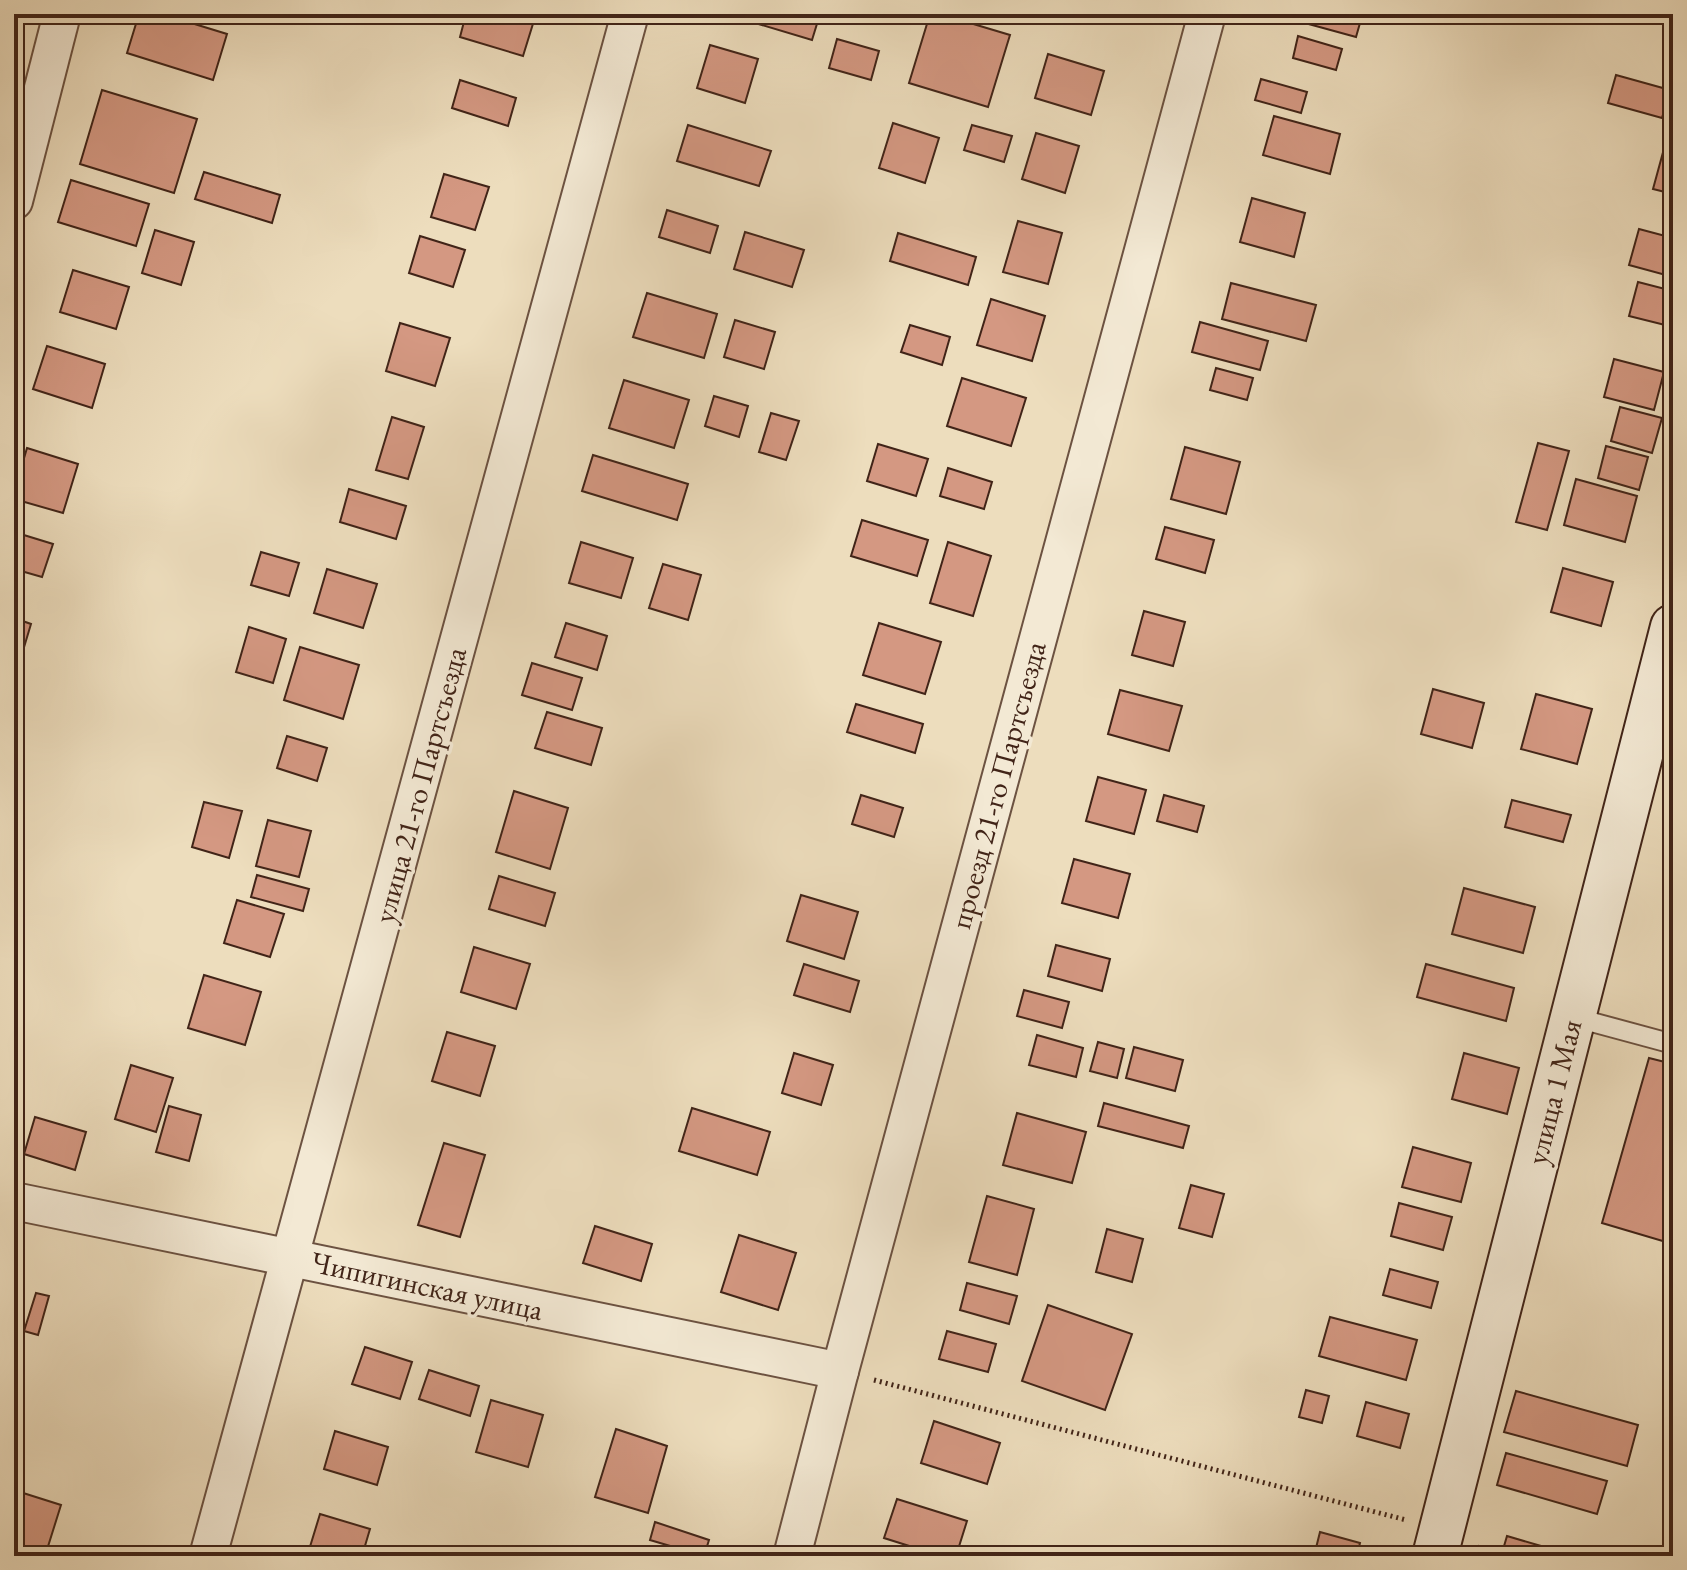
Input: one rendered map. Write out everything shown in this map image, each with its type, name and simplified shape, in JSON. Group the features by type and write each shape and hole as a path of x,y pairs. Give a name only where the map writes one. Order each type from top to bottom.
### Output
{"street":[{"path":"14,201 62,14"},
{"name":"улица 21-го Партсъезда","path":"208,1556 630,14"},
{"name":"проезд 21-го Партсъезда","path":"792,1556 1207,14"},
{"name":"улица 1 Мая","path":"1438,1543 1573,1017 1666,678 1673,627"},
{"name":"Чипигинская улица","path":"14,1201 840,1371"}],"lane":[{"path":"1573,1017 1673,1044"}],"path":[{"path":"840,1371 1438,1543"}],"building":[{"path":"139,14 162,14 227,34 213,80 127,53"},
{"path":"466,14 536,14 523,56 460,37"},
{"path":"743,14 820,14 812,40 742,19"},
{"path":"930,14 940,14 1010,35 988,107 909,83"},
{"path":"1296,14 1362,16 1356,37 1294,20"},
{"path":"1298,36 1342,49 1336,70 1293,58"},
{"path":"837,39 879,51 871,80 829,68"},
{"path":"710,45 758,59 745,103 697,88"},
{"path":"1048,54 1104,71 1091,115 1035,98"},
{"path":"1616,75 1670,90 1662,118 1608,103"},
{"path":"1261,79 1307,92 1301,113 1255,100"},
{"path":"460,80 516,98 508,126 452,108"},
{"path":"102,90 197,119 174,193 80,164"},
{"path":"1274,116 1340,134 1330,174 1263,155"},
{"path":"893,123 939,138 925,183 879,168"},
{"path":"688,125 771,151 759,186 677,161"},
{"path":"972,125 1012,136 1004,162 964,150"},
{"path":"1036,133 1079,146 1065,193 1022,179"},
{"path":"1665,145 1673,147 1673,194 1653,189"},
{"path":"204,172 280,195 272,223 195,199"},
{"path":"444,174 489,187 475,230 431,217"},
{"path":"71,180 149,204 136,246 58,222"},
{"path":"1252,198 1305,213 1294,257 1240,242"},
{"path":"667,210 718,226 710,253 659,237"},
{"path":"1018,221 1062,233 1048,284 1003,272"},
{"path":"1639,229 1673,238 1673,277 1629,265"},
{"path":"155,230 194,242 181,285 142,273"},
{"path":"745,232 804,250 792,287 734,269"},
{"path":"898,233 976,257 968,285 890,261"},
{"path":"420,236 465,250 453,287 409,273"},
{"path":"73,270 129,287 116,329 60,312"},
{"path":"1638,282 1673,291 1673,327 1629,316"},
{"path":"1231,283 1316,305 1306,341 1222,319"},
{"path":"647,293 717,314 704,358 633,337"},
{"path":"991,299 1045,316 1032,361 977,345"},
{"path":"735,320 775,332 764,369 724,357"},
{"path":"1200,322 1268,341 1260,370 1192,352"},
{"path":"400,323 450,338 435,386 386,371"},
{"path":"910,325 950,337 942,365 901,352"},
{"path":"47,346 105,364 92,408 33,389"},
{"path":"1614,359 1664,372 1654,410 1604,397"},
{"path":"1216,368 1253,378 1247,400 1210,390"},
{"path":"962,378 1026,398 1011,446 947,426"},
{"path":"624,380 689,400 674,448 609,428"},
{"path":"714,396 748,406 739,437 705,426"},
{"path":"1620,407 1662,418 1652,453 1611,441"},
{"path":"771,413 799,421 786,460 759,452"},
{"path":"392,417 424,427 408,479 376,470"},
{"path":"1538,443 1569,451 1547,530 1516,522"},
{"path":"878,444 928,459 916,496 867,481"},
{"path":"1606,446 1648,457 1639,490 1598,478"},
{"path":"1185,447 1240,462 1226,514 1171,499"},
{"path":"27,448 78,464 63,513 14,499"},
{"path":"593,455 688,484 677,520 582,491"},
{"path":"948,468 992,482 984,509 940,496"},
{"path":"1576,479 1637,496 1625,542 1564,525"},
{"path":"349,489 406,506 396,539 340,522"},
{"path":"862,520 928,540 917,576 851,556"},
{"path":"1165,527 1214,540 1205,573 1156,559"},
{"path":"14,532 53,544 42,577 14,569"},
{"path":"581,542 633,558 621,598 569,583"},
{"path":"948,542 991,556 973,616 930,603"},
{"path":"261,552 299,563 289,596 251,585"},
{"path":"663,564 701,575 688,620 649,608"},
{"path":"1563,568 1613,582 1601,626 1551,612"},
{"path":"327,569 377,584 363,628 314,613"},
{"path":"1144,611 1185,622 1173,666 1132,655"},
{"path":"14,618 31,624 22,654 14,651"},
{"path":"566,623 607,636 597,670 555,657"},
{"path":"879,623 941,642 925,694 863,675"},
{"path":"249,627 286,639 273,683 236,672"},
{"path":"300,647 359,665 343,719 284,700"},
{"path":"532,663 582,678 572,710 522,695"},
{"path":"1433,689 1484,703 1472,748 1421,734"},
{"path":"1120,690 1182,706 1169,751 1108,734"},
{"path":"1536,694 1592,709 1577,764 1521,749"},
{"path":"856,704 923,724 915,753 847,732"},
{"path":"547,712 602,728 591,765 535,748"},
{"path":"287,736 327,748 317,781 277,768"},
{"path":"1098,777 1146,790 1134,834 1086,821"},
{"path":"514,791 568,808 550,869 496,852"},
{"path":"861,795 903,808 894,837 852,824"},
{"path":"1164,795 1204,806 1197,832 1157,821"},
{"path":"1512,800 1571,815 1563,842 1505,827"},
{"path":"204,802 242,811 229,858 192,847"},
{"path":"268,820 311,831 299,877 256,866"},
{"path":"1074,859 1130,874 1118,918 1062,903"},
{"path":"257,875 309,889 303,911 251,897"},
{"path":"499,876 555,893 545,926 489,909"},
{"path":"1464,888 1535,907 1523,953 1452,934"},
{"path":"801,895 858,912 844,959 787,941"},
{"path":"237,900 284,914 270,957 224,943"},
{"path":"1673,917 1673,953 1664,950"},
{"path":"1056,945 1110,959 1102,991 1048,976"},
{"path":"474,947 530,964 516,1009 461,992"},
{"path":"804,964 859,981 850,1012 794,995"},
{"path":"1426,964 1514,988 1506,1021 1417,997"},
{"path":"204,975 261,992 245,1045 188,1028"},
{"path":"1024,990 1069,1002 1062,1028 1017,1016"},
{"path":"447,1032 495,1046 480,1096 432,1081"},
{"path":"1037,1035 1083,1048 1076,1077 1029,1065"},
{"path":"1098,1042 1124,1049 1117,1078 1090,1071"},
{"path":"1134,1047 1183,1060 1175,1091 1126,1078"},
{"path":"794,1053 833,1065 821,1105 782,1093"},
{"path":"1464,1053 1519,1068 1507,1114 1452,1099"},
{"path":"1649,1058 1673,1064 1673,1218 1666,1242 1602,1223"},
{"path":"131,1065 173,1078 156,1132 115,1119"},
{"path":"1104,1103 1189,1126 1183,1148 1098,1126"},
{"path":"169,1106 201,1115 189,1161 156,1152"},
{"path":"692,1108 770,1132 757,1175 679,1151"},
{"path":"1017,1113 1086,1132 1072,1183 1003,1165"},
{"path":"35,1117 86,1132 75,1170 24,1154"},
{"path":"444,1143 485,1155 460,1237 418,1225"},
{"path":"1413,1147 1471,1163 1461,1202 1402,1187"},
{"path":"1191,1185 1224,1194 1212,1237 1179,1228"},
{"path":"987,1196 1034,1209 1017,1275 969,1262"},
{"path":"1399,1203 1452,1217 1443,1250 1391,1236"},
{"path":"595,1226 652,1244 641,1281 583,1263"},
{"path":"1107,1229 1143,1239 1132,1282 1096,1272"},
{"path":"739,1235 796,1253 778,1310 721,1292"},
{"path":"1390,1269 1438,1282 1431,1308 1383,1295"},
{"path":"967,1283 1017,1296 1009,1324 960,1310"},
{"path":"36,1293 49,1296 38,1335 24,1331"},
{"path":"1048,1305 1132,1334 1105,1410 1022,1381"},
{"path":"1330,1317 1417,1340 1406,1380 1319,1356"},
{"path":"947,1331 996,1344 988,1372 939,1359"},
{"path":"365,1347 412,1362 400,1399 352,1384"},
{"path":"429,1370 479,1386 470,1416 419,1399"},
{"path":"1306,1390 1329,1396 1322,1423 1299,1417"},
{"path":"1516,1391 1638,1425 1627,1466 1504,1432"},
{"path":"491,1400 543,1415 528,1467 476,1452"},
{"path":"1366,1402 1409,1414 1400,1448 1357,1436"},
{"path":"934,1421 1000,1443 987,1484 921,1463"},
{"path":"616,1429 667,1446 648,1513 595,1497"},
{"path":"335,1431 388,1447 377,1485 324,1469"},
{"path":"1506,1453 1607,1481 1597,1514 1497,1485"},
{"path":"20,1492 61,1505 45,1556 14,1556 14,1507"},
{"path":"897,1499 967,1521 956,1556 941,1556 884,1538"},
{"path":"320,1514 370,1529 362,1556 328,1556 309,1550"},
{"path":"655,1522 709,1540 704,1556 650,1540"},
{"path":"1320,1532 1360,1543 1357,1556 1314,1556"},
{"path":"1507,1536 1541,1546 1538,1556 1476,1556 1479,1546 1502,1553"}]}
